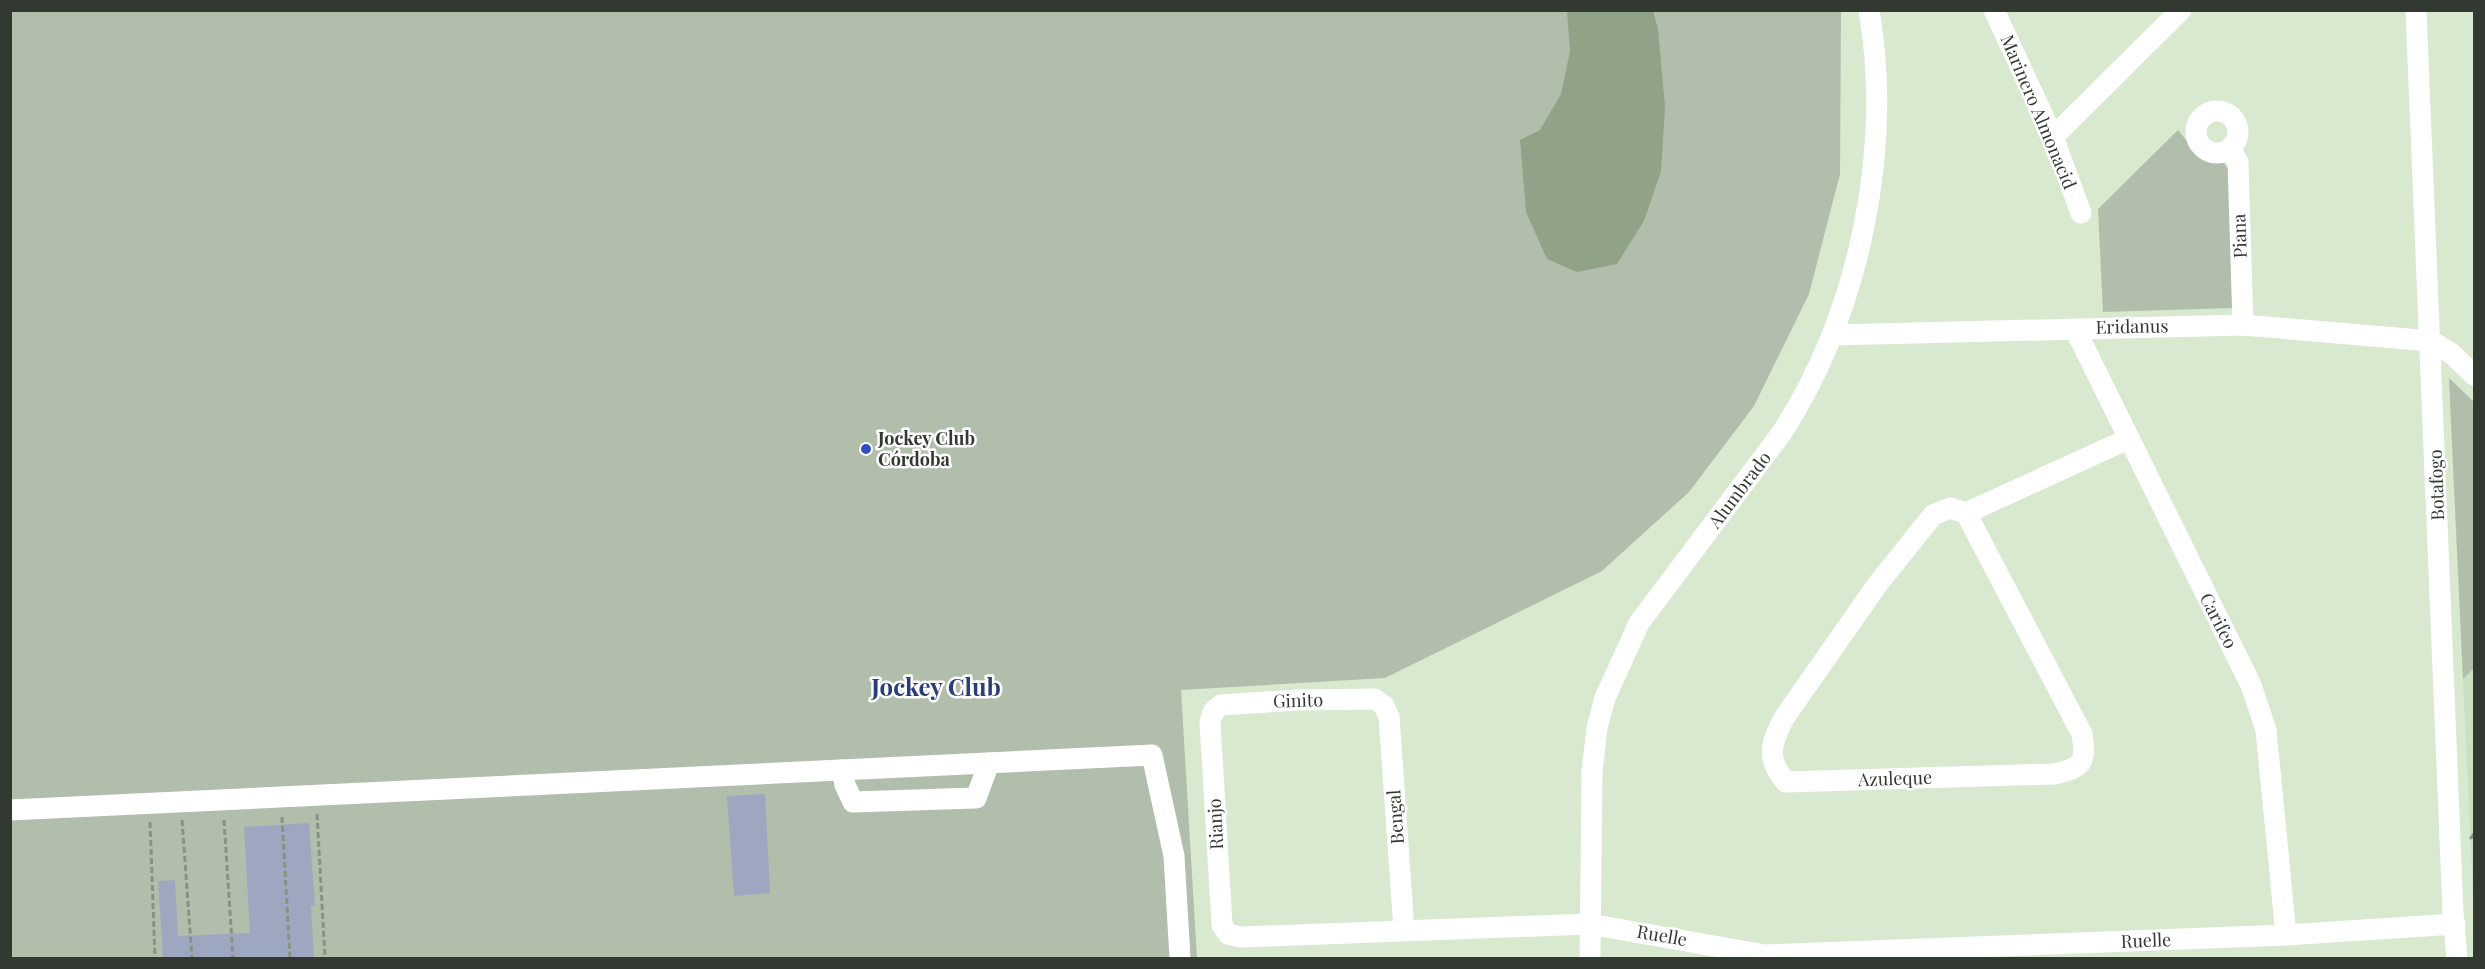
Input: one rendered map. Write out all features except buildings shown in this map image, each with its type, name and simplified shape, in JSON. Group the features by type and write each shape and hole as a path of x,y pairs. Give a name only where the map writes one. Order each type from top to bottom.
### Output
{"street":[{"name":"Alumbrado","path":"1590,958 1592,772 1597,728 1605,698 1639,623 1782,434 1797,411 1833,336 1869,197 1877,132 1873,38 1869,10"},
{"name":"Marinero Almonacid","path":"1994,10 2054,137 2081,213"},
{"path":"2054,137 2181,10"},
{"name":"Botafogo","path":"2416,10 2453,913 2457,958"},
{"name":"Piana","path":"2230,149 2238,162 2243,325"},
{"name":"Eridanus","path":"1833,336 2243,325 2431,341"},
{"name":"Carifeo","path":"2075,328 2251,685 2261,711 2270,759 2286,935"},
{"path":"2431,341 2452,354 2475,375"},
{"name":"Azuleque","path":"1966,513 2082,734 2085,751 2081,761 2074,770 2054,774 1786,782 1776,771 1771,755 1775,736 1784,718 1877,585 1933,515 1950,508 1966,513 2128,439"},
{"name":"Ginito","path":"1213,712 1221,705 1297,700 1375,699 1384,706"},
{"name":"Bengal","path":"1384,706 1389,717 1404,930"},
{"name":"Rianjo","path":"1213,712 1210,722 1221,925 1228,934"},
{"path":"10,810 1152,755 1174,856 1180,958"},
{"path":"842,770 845,785 853,802 976,798 989,763"},
{"name":"Ruelle","path":"1228,934 1240,937 1589,924 1765,955 2008,953 2455,924"}],"path":[{"path":"307,813 317,813 326,958"},
{"path":"287,814 278,815 282,815 290,958"},
{"path":"224,818 233,958"},
{"path":"172,820 183,820 192,958"},
{"path":"155,958 150,821 161,821"},
{"path":"2475,834 2471,838 2475,841"}],"shaded area":[{"name":"Jockey Club Córdoba","path":"10,11 1841,11 1840,174 1809,294 1754,406 1689,492 1602,571 1385,678 1181,690 1197,958 11,958"},
{"path":"1567,11 1653,11 1658,29 1665,107 1661,171 1644,221 1617,264 1577,272 1547,259 1526,212 1520,140 1540,130 1561,94 1570,51"},
{"path":"2178,130 2192,148 2202,156 2223,162 2230,171 2233,308 2103,312 2098,209"},
{"path":"2449,378 2474,402 2474,911 2453,469"},
{"path":"2449,378 2474,402 2474,668 2463,679"}],"place":[{"name":"Jockey Club Córdoba","path":"866,449"}],"district":[{"name":"Jockey Club","path":"936,688"}]}
